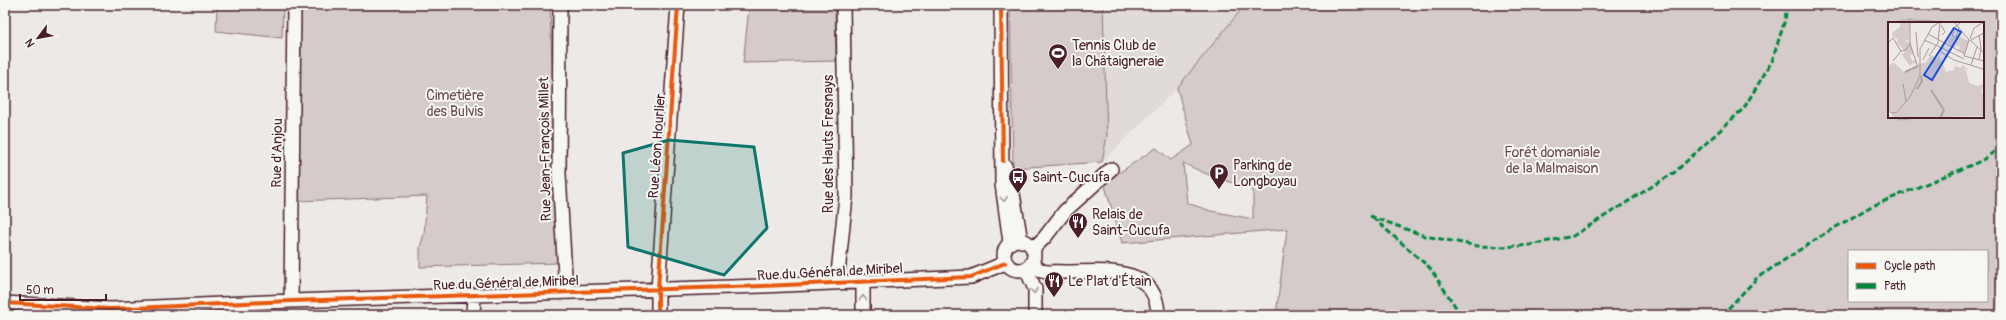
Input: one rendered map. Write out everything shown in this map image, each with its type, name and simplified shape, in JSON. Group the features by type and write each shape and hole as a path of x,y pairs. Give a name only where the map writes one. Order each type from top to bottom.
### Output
{"street":[{"name":"Rue d'Anjou","path":"291,301 294,5"},
{"name":"Rue Jean-François Millet","path":"560,5 559,174 566,292"},
{"name":"Rue Léon Hourlier","path":"658,315 658,289 678,5"},
{"name":"Rue des Hauts Fresnays","path":"837,283 846,196 843,5"},
{"path":"1001,5 1002,184 1015,241"},
{"path":"1033,249 1046,237 1065,211 1111,169"},
{"path":"1035,315 1035,289 1029,266 1034,257 1033,249 1028,243 1015,241 1005,248 1003,255 1005,263 1011,268 1018,270 1029,266 1043,271 1118,272 1139,278 1153,291 1158,301 1158,315"},
{"name":"Rue du Général de Miribel","path":"5,303 110,309 291,301 863,282 971,277 1005,263"},
{"path":"863,282 863,315"},
{"path":"473,315 474,295"}],"highlighted area":[{"path":"669,140 754,147 767,228 724,275 628,247 623,153"}],"shaded area":[{"path":"1103,5 1245,5 1177,88 1102,162 1107,136"}],"green space":[{"path":"217,5 250,5 283,8 282,38 216,31"},
{"name":"Cimetière des Bulvis","path":"299,5 550,5 559,263 420,267 420,247 424,234 427,196 297,201"},
{"name":"Tennis Club de la Châtaigneraie","path":"1010,5 1103,5 1107,136 1102,162 1013,168"},
{"name":"Forêt domaniale de la Malmaison","path":"1245,5 2001,5 2001,315 1276,315 1287,229 1122,243 1104,183 1156,148 1171,160 1193,145 1177,88","holes":["1183,163 1204,173 1253,190 1253,219 1211,211 1187,203"]},
{"path":"835,7 836,61 743,63 749,8"}],"marked path":[{"path":"1370,216 1425,236 1478,246 1504,247 1530,245 1573,236 1675,172 1744,108 1772,61 1785,20 1787,5"},
{"path":"1722,315 1757,278 1824,234 1870,207 1981,161 2001,147"},
{"path":"1373,218 1430,268 1461,315"}],"cycle path":[{"path":"658,315 658,289 678,5"},
{"path":"1001,5 1003,161"},
{"path":"5,303 110,309 291,301 762,286 971,277 1005,263"}],"place":[{"name":"Tennis Club de la Châtaigneraie","path":"1058,70"},
{"name":"Parking de Longboyau","path":"1219,190"},
{"name":"Saint-Cucufa","path":"1018,194"},
{"name":"Relais de Saint-Cucufa","path":"1078,239"},
{"name":"Le Plat d'Étain","path":"1054,298"}]}
